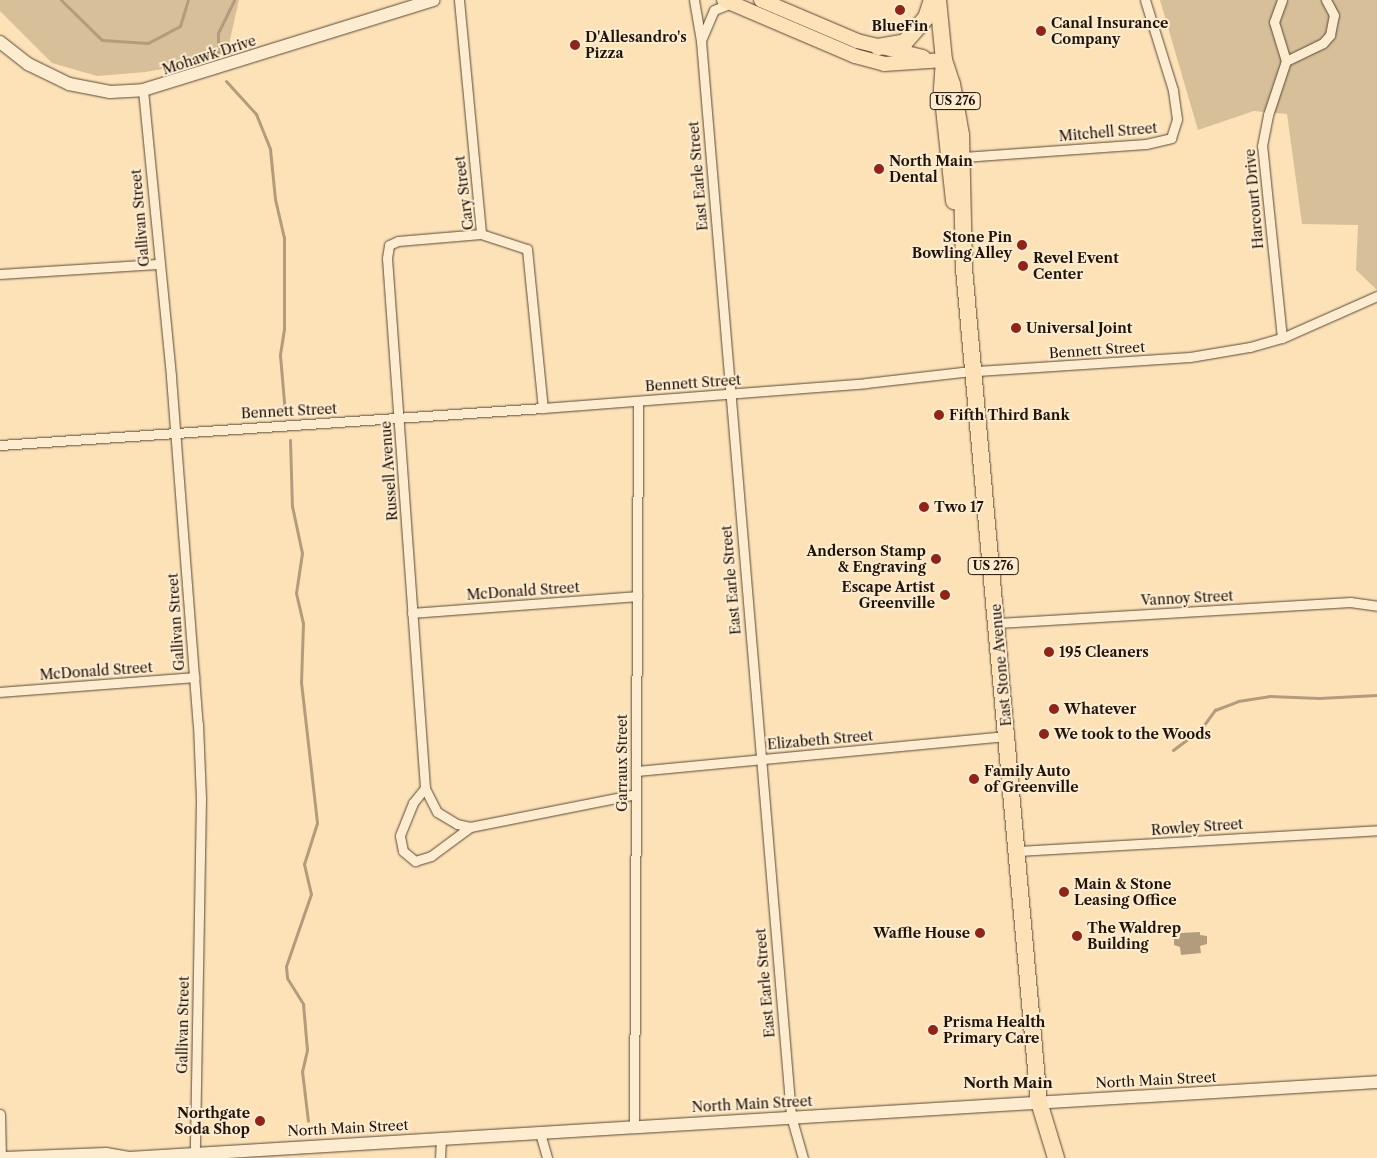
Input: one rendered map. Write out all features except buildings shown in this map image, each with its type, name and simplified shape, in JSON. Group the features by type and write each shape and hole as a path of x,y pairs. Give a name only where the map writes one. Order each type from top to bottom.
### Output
{"highway":[{"path":"878,47 905,42 926,18 932,0"},
{"name":"East Stone Avenue","path":"938,0 944,60 942,90 947,152 955,205 962,229"},
{"name":"East Stone Avenue","path":"944,60 952,84 962,157 962,229 1039,1102"},
{"name":"US 276","path":"1039,1102 1056,1158"}],"main road":[{"path":"761,0 837,34 878,47 944,60"},
{"path":"727,1 855,56 884,64 944,60"}],"street":[{"name":"Mohawk Drive","path":"0,42 28,64 69,84 110,92 143,90 433,0"},
{"name":"Cary Street","path":"459,0 481,234 521,244 530,256 542,408"},
{"name":"East Earle Street","path":"694,0 701,40 729,394 791,1116 803,1158"},
{"name":"Mitchell Street","path":"962,157 1146,144 1172,138 1177,119 1167,64 1145,0"},
{"path":"1282,0 1274,22 1286,61 1307,53 1330,35 1334,15 1326,0"},
{"name":"East Earle Street","path":"701,40 714,10 727,1"},
{"name":"Harcourt Drive","path":"1282,338 1262,146 1268,115 1286,61"},
{"name":"Gallivan Street","path":"143,90 175,432 194,677 200,800 195,1152"},
{"name":"Russell Avenue","path":"470,827 457,824 437,812 425,788 400,418 387,258 389,246 398,241 481,234"},
{"path":"0,274 158,264"},
{"name":"Bennett Street","path":"0,445 638,401 975,371 1190,357 1250,347 1282,338 1377,296"},
{"name":"Garraux Street","path":"634,1126 638,401"},
{"name":"McDonald Street","path":"412,613 637,596"},
{"name":"Vannoy Street","path":"998,623 1350,602 1377,606"},
{"name":"McDonald Street","path":"0,692 194,677"},
{"name":"Elizabeth Street","path":"636,771 1007,736"},
{"path":"425,788 404,824 401,845 408,857 422,861 470,827 636,794"},
{"name":"Rowley Street","path":"1018,851 1377,830"},
{"name":"North Main Street","path":"3,1158 106,1154 129,1158 195,1152 1377,1082"},
{"path":"0,1114 3,1158"},
{"path":"540,1133 548,1158"},
{"path":"440,1158 441,1138"}],"shaded area":[{"path":"0,0 239,0 226,57 146,72 97,76 52,63 0,11"},
{"path":"1160,0 1377,0 1377,290 1356,270 1358,225 1302,224 1287,114 1254,111 1198,130"},
{"path":"1200,932 1200,935 1207,936 1207,944 1200,946 1201,953 1181,955 1180,947 1174,945 1174,939 1180,937 1180,933"}],"waterway":[{"path":"61,0 102,40 148,43 180,26 188,0"},
{"path":"218,58 218,33 234,0"},
{"path":"226,81 256,114 270,149 275,199 284,237 284,329 280,355 285,413"},
{"path":"290,440 292,506 302,553 296,593 303,623 301,682 317,823 304,864 311,894 286,966 287,978 303,1004 307,1050 302,1071 308,1121"},
{"path":"1173,750 1201,729 1215,710 1238,701 1269,696 1319,698 1377,695"}],"place":[{"name":"BlueFin","path":"900,10"},
{"name":"Canal Insurance Company","path":"1041,31"},
{"name":"D'Allesandro's Pizza","path":"575,45"},
{"name":"North Main Dental","path":"879,169"},
{"name":"Stone Pin Bowling Alley","path":"1022,245"},
{"name":"Revel Event Center","path":"1023,266"},
{"name":"Universal Joint","path":"1016,328"},
{"name":"Fifth Third Bank","path":"939,415"},
{"name":"Two 17","path":"924,507"},
{"name":"Anderson Stamp & Engraving","path":"936,559"},
{"name":"Escape Artist Greenville","path":"945,595"},
{"name":"195 Cleaners","path":"1049,652"},
{"name":"Whatever","path":"1054,709"},
{"name":"We took to the Woods","path":"1044,734"},
{"name":"Family Auto of Greenville","path":"974,779"},
{"name":"Main & Stone Leasing Office","path":"1064,892"},
{"name":"Waffle House","path":"980,933"},
{"name":"The Waldrep Building","path":"1077,936"},
{"name":"Prisma Health Primary Care","path":"933,1030"},
{"name":"Northgate Soda Shop","path":"260,1121"}],"district":[{"name":"North Main","path":"1008,1083"}]}
